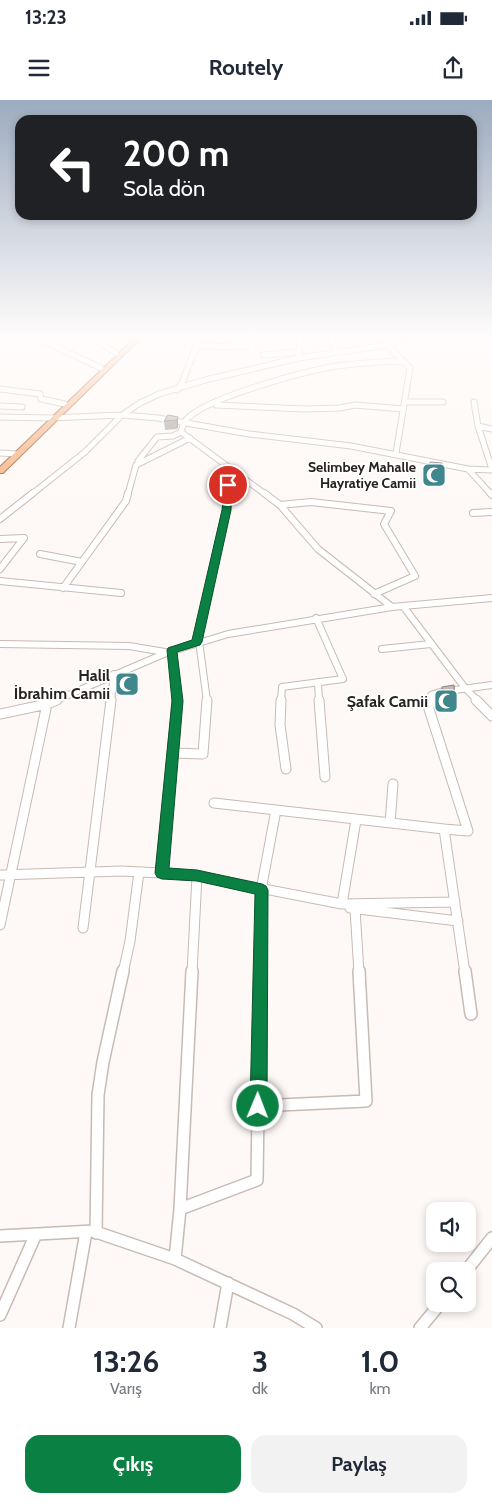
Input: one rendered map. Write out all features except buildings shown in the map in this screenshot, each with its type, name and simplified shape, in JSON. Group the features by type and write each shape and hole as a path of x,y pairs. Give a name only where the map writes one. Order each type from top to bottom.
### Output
{"main road":[{"path":"52,418 76,393"},
{"path":"0,465 79,393"},
{"path":"0,471 14,454"}],"street":[{"path":"34,393 40,394 41,400 65,404"},
{"path":"0,519 85,452 122,415 140,403 162,393"},
{"path":"63,588 126,500 136,465 157,437 173,436 181,432 184,423 211,404 241,393"},
{"path":"396,453 407,393"},
{"path":"406,402 443,402"},
{"path":"0,417 52,418 122,415 249,434 352,446 396,453 468,470 492,470 478,426 474,402"},
{"path":"211,404 304,409 340,408 355,405 403,408"},
{"path":"0,406 22,407"},
{"path":"478,426 492,429"},
{"path":"181,432 280,505 318,549 392,607"},
{"path":"136,465 190,438"},
{"path":"0,453 14,454"},
{"path":"468,470 492,495"},
{"path":"173,753 204,754 207,700 198,642 226,510 228,485"},
{"path":"280,505 311,502 391,512 384,524 415,576 374,594"},
{"path":"473,512 492,512"},
{"path":"0,539 24,538 0,569"},
{"path":"40,554 82,562"},
{"path":"0,581 120,593"},
{"path":"0,714 47,704 169,651 228,634 392,607 492,598"},
{"path":"404,606 465,688 492,716"},
{"path":"286,769 280,725 282,687 343,680 316,618"},
{"path":"0,644 129,646 169,651"},
{"path":"382,649 431,644"},
{"path":"162,873 178,701 169,651"},
{"path":"83,928 114,674"},
{"path":"318,682 325,777"},
{"path":"214,803 468,831 429,709 431,695 440,692 492,685"},
{"path":"0,925 47,704"},
{"path":"390,823 393,784"},
{"path":"180,1209 257,1180 262,890 276,810"},
{"path":"342,904 356,820"},
{"path":"444,829 471,1014"},
{"path":"69,1328 91,1232 98,1095 102,1062 130,941 139,872"},
{"path":"0,875 162,873 197,876 342,904 455,902"},
{"path":"175,1259 180,1209 197,876"},
{"path":"306,903 458,921"},
{"path":"258,1106 366,1101 355,909"},
{"path":"0,1236 91,1232 175,1259 292,1314 316,1328"},
{"path":"0,1315 36,1234"},
{"path":"473,1262 492,1238"},
{"path":"220,1328 228,1283"},
{"path":"420,1328 433,1312"}],"place":[{"name":"Selimbey Mahalle Hayratiye Camii","path":"434,475"},
{"name":"Halil İbrahim Camii","path":"127,684"},
{"name":"Şafak Camii","path":"446,701"}],"route":[{"path":"228,485 226,510 197,642 172,650 178,701 162,873 197,876 262,890 258,1106"}]}
